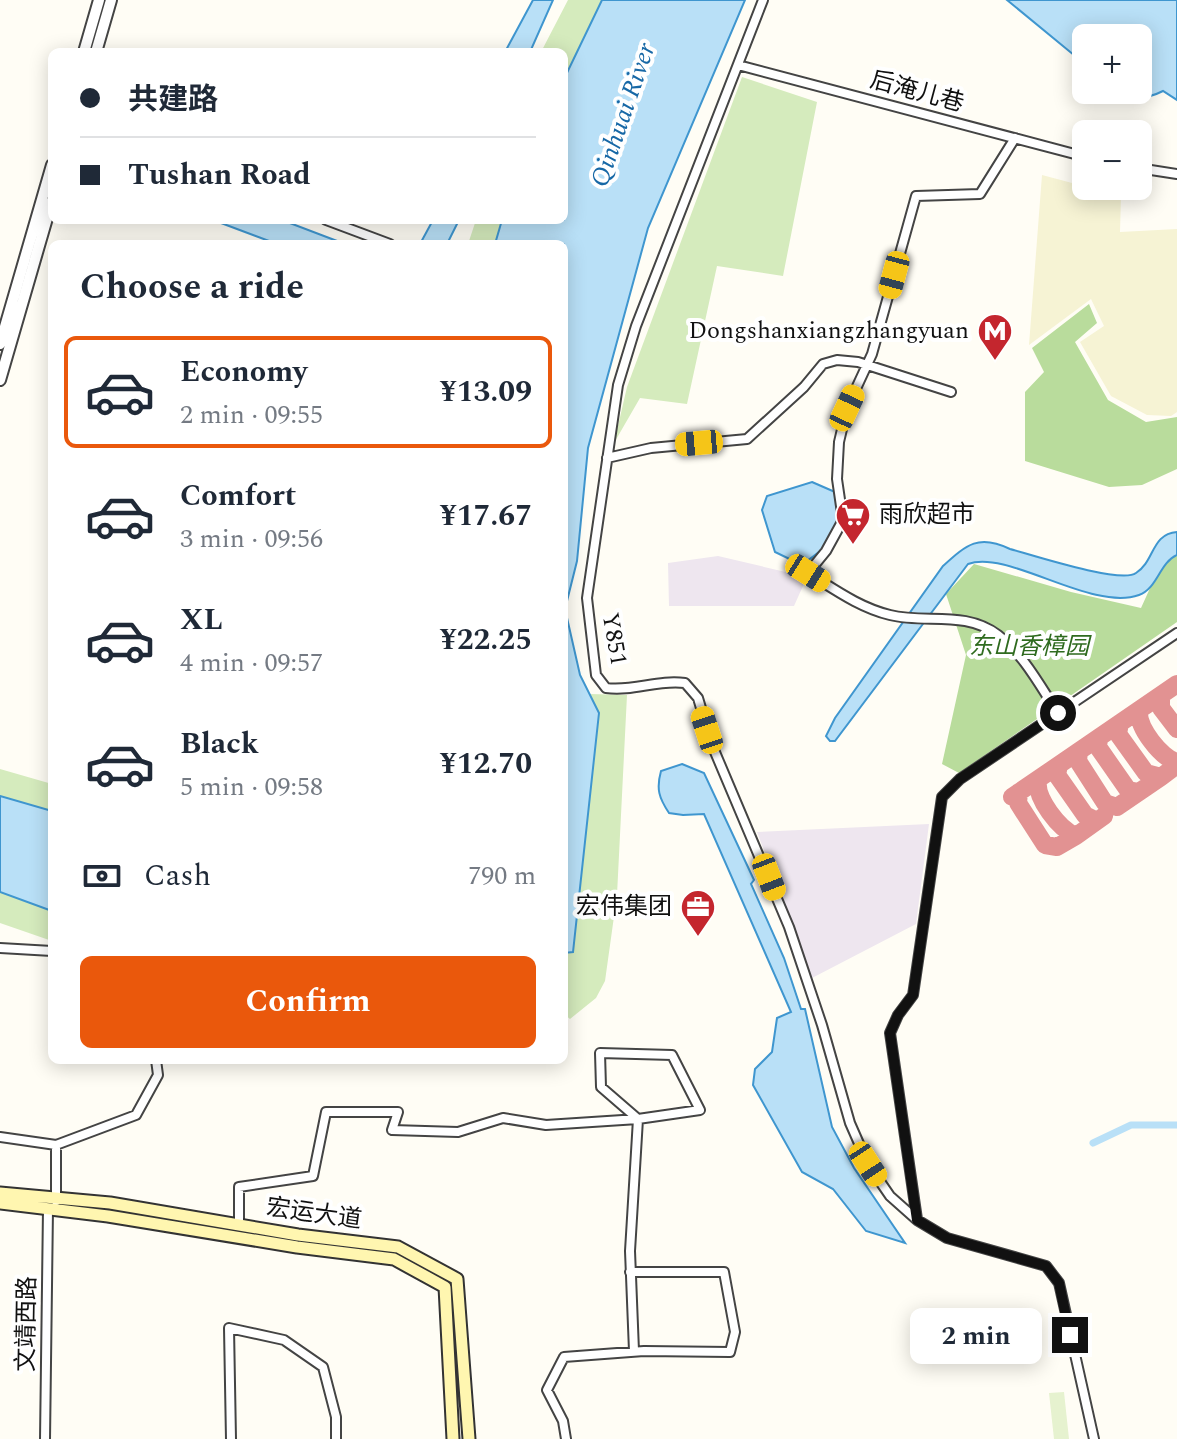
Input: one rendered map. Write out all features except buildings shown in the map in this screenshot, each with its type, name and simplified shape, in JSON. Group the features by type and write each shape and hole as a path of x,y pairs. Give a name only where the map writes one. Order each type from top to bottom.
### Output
{"main road":[{"name":"宏运大道","path":"0,1193 108,1216 297,1247 394,1259 445,1287 453,1439"},
{"name":"宏运大道","path":"0,1203 53,1206 110,1203 398,1247 457,1279 469,1439"}],"street":[{"path":"85,48 99,0"},
{"path":"97,48 111,0"},
{"name":"Y851","path":"763,0 636,326 618,385 587,598 596,675 606,688 620,690 667,680 685,683 698,698 712,745 789,927 850,1123 868,1164 890,1196 917,1220"},
{"name":"后淹儿巷","path":"738,65 1072,153"},
{"path":"1015,138 980,194 916,196 872,354 847,408 839,442 837,479 843,520 826,551 808,573 876,612 895,617 958,618 996,633 1018,654 1058,713"},
{"path":"1152,170 1177,174"},
{"path":"0,344 48,179"},
{"path":"0,380 48,215"},
{"path":"337,224 379,240"},
{"path":"607,458 651,448 747,439 804,387 823,364 837,360 867,365 951,392"},
{"path":"1094,1439 1059,1283 1046,1266 947,1238 917,1220 890,1033 898,1015 913,995 942,797 960,779 1177,633"},
{"path":"0,948 48,951"},
{"path":"239,1225 239,1187 313,1176 326,1112 398,1112 392,1130 458,1132 503,1118 546,1125 638,1119 700,1110 672,1055 600,1053 601,1087 638,1119"},
{"path":"0,1137 56,1145 136,1115 158,1075 157,1064"},
{"path":"634,1351 630,1272 638,1119"},
{"name":"文靖西路","path":"45,1439 56,1145"},
{"path":"566,1439 563,1421 547,1390 564,1357 634,1351 730,1352 735,1332 724,1272 630,1272"},
{"path":"231,1439 229,1328 284,1340 323,1367 336,1417 336,1439"}],"shaded area":[{"path":"1042,175 1072,183 1072,200 1121,200 1120,232 1177,229 1177,412 1171,416 1147,415 1111,396 1080,342 1104,326 1091,299 1029,345"},
{"path":"718,556 807,577 794,606 669,606 668,563"},
{"path":"929,824 916,924 812,978 757,832"}],"green space":[{"path":"568,0 605,0 568,79 568,48 543,48"},
{"path":"742,77 817,102 783,276 717,266 687,404 640,398 614,443 627,387"},
{"path":"475,224 509,224 503,240 469,240"},
{"path":"1089,304 1097,323 1075,342 1108,400 1146,422 1177,417 1177,469 1142,485 1109,487 1025,461 1025,392 1044,372 1032,348"},
{"name":"东山香樟园","path":"1166,553 1177,555 1177,622 959,773 942,764 966,655 946,594 974,564 1141,608"},
{"path":"590,694 627,695 617,895 605,981 596,998 570,1019 568,952 573,951 599,714"},
{"path":"0,769 48,783 48,940 0,923"},
{"path":"1064,1392 1069,1439 1054,1439 1049,1393"}],"water":[{"path":"533,0 553,0 532,48 507,48"},
{"name":"Qinhuai River","path":"602,0 745,0 648,228 588,448 577,561 568,597 568,240 496,240 501,224 568,224 568,71"},
{"path":"1007,0 1177,0 1177,100 1163,91 1152,95 1152,24 1072,24 1072,53"},
{"path":"224,224 292,224 334,240 266,240"},
{"path":"431,224 457,224 449,240 422,240"},
{"path":"812,482 835,492 838,520 824,548 802,565 775,552 762,510 767,496"},
{"path":"1177,532 1177,555 1166,564 1150,587 1139,595 1120,598 1074,589 1005,565 985,562 968,564 835,741 830,741 826,736 835,718 943,566 967,547 990,542 1076,567 1127,575 1142,568 1162,538"},
{"path":"568,622 580,675 599,713 573,952 568,953"},
{"path":"682,764 704,773 754,880 751,884 784,958 801,1009 805,1009 832,1127 854,1168 905,1243 866,1231 833,1189 802,1172 753,1085 755,1069 772,1052 777,1018 791,1012 704,814 669,813 663,803 659,793 661,771"},
{"path":"0,796 48,810 48,910 0,892"}],"waterway":[{"path":"1093,1143 1131,1125 1177,1125"}],"taxiway":[{"path":"1012,797 1177,684"},
{"path":"1161,695 1161,708 1177,729"},
{"path":"1139,710 1142,725 1151,741 1164,755 1177,762"},
{"path":"1120,723 1118,734 1146,773 1161,777 1177,765"},
{"path":"1099,738 1098,747 1128,790 1139,792 1161,777"},
{"path":"1079,751 1078,761 1105,803 1117,807 1139,792"},
{"path":"1059,765 1057,775 1085,815 1097,821 1104,816"},
{"path":"1038,780 1044,804 1069,832 1076,836 1097,821"},
{"path":"1019,792 1018,803 1045,845 1057,847 1076,836"}],"place":[{"name":"Dongshanxiangzhangyuan","path":"995,362"},
{"name":"雨欣超市","path":"853,546"},
{"name":"宏伟集团","path":"698,938"}],"route":[{"path":"1058,713 960,779 942,797 913,995 898,1015 890,1033 917,1220 947,1238 1046,1266 1059,1283 1070,1335"}]}
